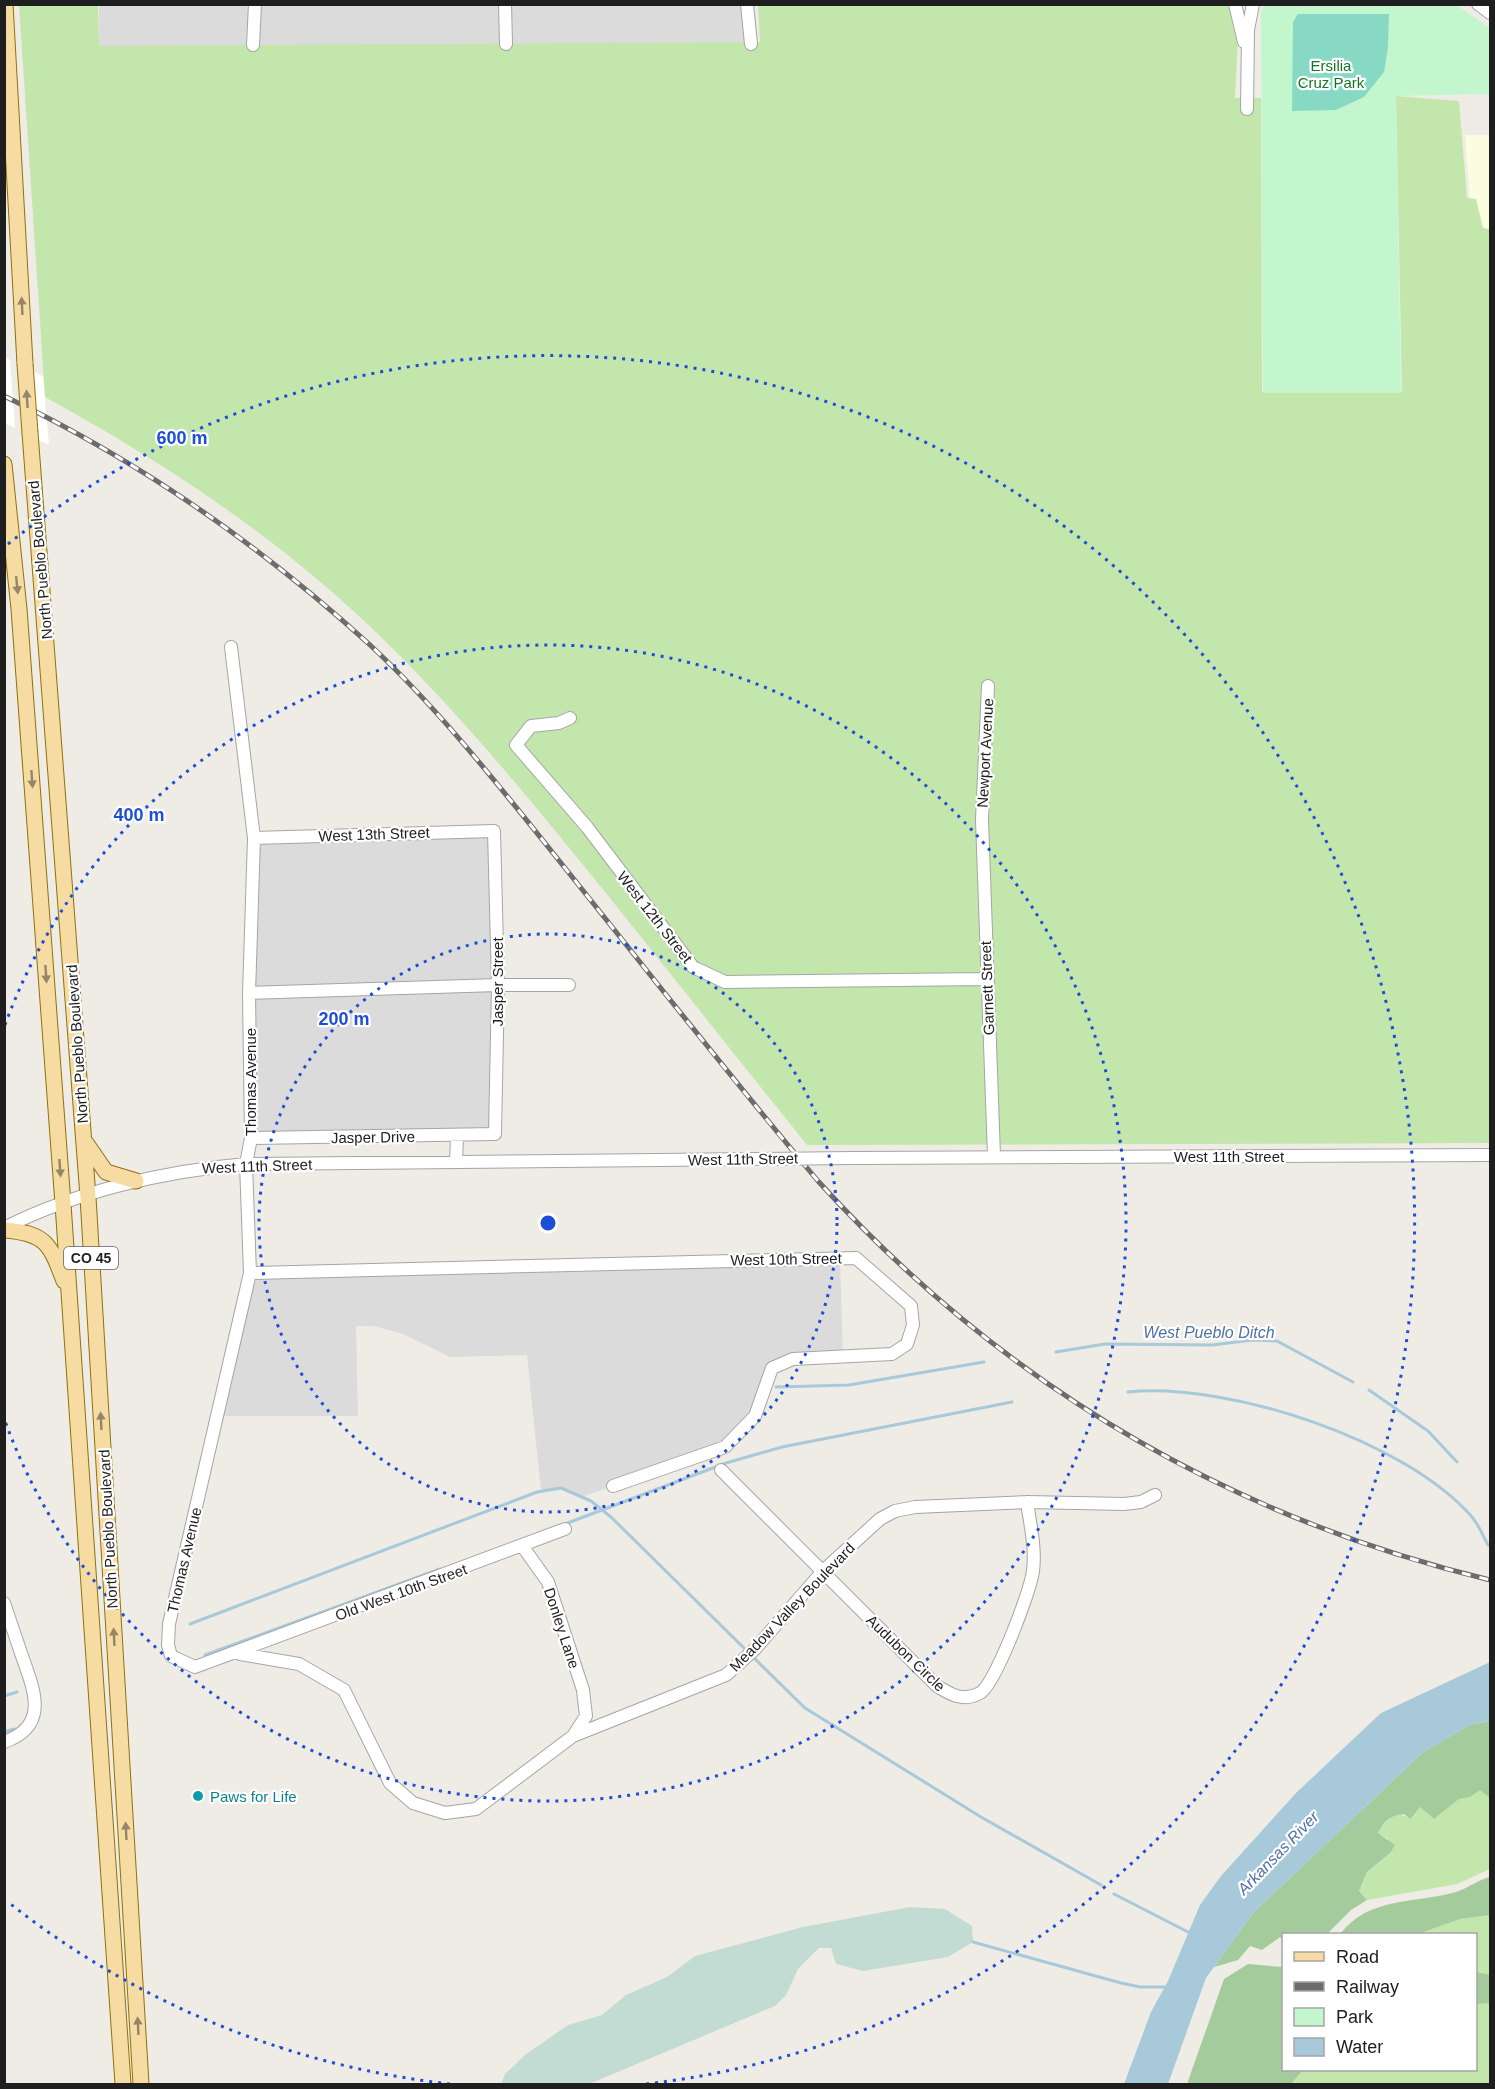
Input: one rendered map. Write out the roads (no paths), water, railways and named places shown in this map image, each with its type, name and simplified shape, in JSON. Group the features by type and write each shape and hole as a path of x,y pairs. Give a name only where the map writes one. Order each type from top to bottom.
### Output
{"main road":[{"name":"North Pueblo Boulevard","path":"5,4 25,364 88,1197 141,2085"},
{"path":"7,36 9,4"},
{"name":"North Pueblo Boulevard","path":"4,464 19,609 63,1204 123,2085"},
{"path":"83,1138 106,1172 136,1181"},
{"path":"4,1229 27,1232 51,1247 69,1295"}],"street":[{"path":"254,45 255,4"},
{"path":"505,4 506,44"},
{"path":"747,4 751,21 751,44"},
{"path":"751,21 755,4"},
{"path":"1235,4 1246,61"},
{"path":"1247,109 1246,61 1253,4"},
{"path":"1478,4 1491,12"},
{"name":"Thomas Avenue","path":"231,647 254,838 249,993 251,1138 246,1164 250,1274 170,1624 168,1645 171,1656 195,1667 236,1653"},
{"name":"Newport Avenue","path":"982,820 988,686"},
{"name":"West 12th Street","path":"570,718 560,723 531,726 516,745 586,827 693,967 725,982 986,979"},
{"name":"Garnett Street","path":"982,820 994,1156"},
{"name":"West 13th Street","path":"254,838 494,831"},
{"name":"Jasper Street","path":"494,831 498,984 495,1134"},
{"path":"249,993 498,984 568,985"},
{"name":"Jasper Drive","path":"251,1138 495,1134"},
{"path":"456,1162 457,1136"},
{"name":"West 11th Street","path":"4,1229 63,1204 136,1181 192,1169 246,1164 994,1156 1491,1155"},
{"name":"West 10th Street","path":"250,1274 856,1258 911,1306 913,1326 907,1344 892,1354 793,1359 772,1368 755,1416 725,1448 613,1486"},
{"name":"Audubon Circle","path":"722,1470 937,1686 951,1695 967,1698 982,1692 993,1679 1032,1583 1033,1552 1028,1502"},
{"name":"Meadow Valley Boulevard","path":"236,1653 299,1664 344,1690 390,1783 413,1803 445,1813 476,1809 573,1736 726,1675 750,1653 823,1571 880,1519 895,1511 915,1507 1028,1502 1124,1504 1141,1502 1155,1495"},
{"name":"Old West 10th Street","path":"236,1653 523,1547 565,1529"},
{"name":"Donley Lane","path":"523,1547 548,1582 583,1690 586,1716"},
{"path":"4,1603 35,1694 35,1710 29,1727 10,1740"},
{"name":"Meadow Valley Boulevard","path":"573,1736 586,1716"}],"water":[{"name":"Arkansas River","path":"1490,1662 1490,1721 1469,1725 1422,1753 1253,1913 1206,1978 1168,2084 1124,2084 1151,2012 1168,1981 1200,1905 1221,1876 1296,1793 1381,1713"}],"waterway":[{"name":"West Pueblo Ditch","path":"1056,1352 1105,1344 1212,1345 1253,1340 1277,1341 1353,1382"},
{"name":"West Pueblo Ditch","path":"776,1387 849,1385 984,1362"},
{"name":"West Pueblo Ditch","path":"1369,1390 1428,1431 1457,1462"},
{"path":"1128,1392 1169,1391 1215,1396 1264,1407 1313,1422 1360,1441 1404,1464 1442,1489 1472,1517 1488,1545"},
{"path":"565,1524 726,1463 782,1447 1012,1402"},
{"path":"190,1624 537,1492 561,1488 591,1501 611,1517 748,1652"},
{"path":"205,1655 440,1569"},
{"path":"753,1657 805,1708 981,1817 1101,1885"},
{"path":"4,1696 17,1692"},
{"path":"4,1732 14,1729"},
{"path":"1114,1894 1192,1934"},
{"path":"973,1942 1121,1983 1140,1987 1164,1987"}],"railway":[{"path":"4,396 102,448 150,476 196,507 285,572 396,670 471,753 818,1181 889,1254 963,1320 1041,1379 1123,1432 1209,1479 1299,1519 1393,1553 1490,1580"}],"place":[{"name":"Paws for Life","path":"198,1796"}],"park label":[{"name":"Ersilia Cruz Park","path":"1331,74"}]}
